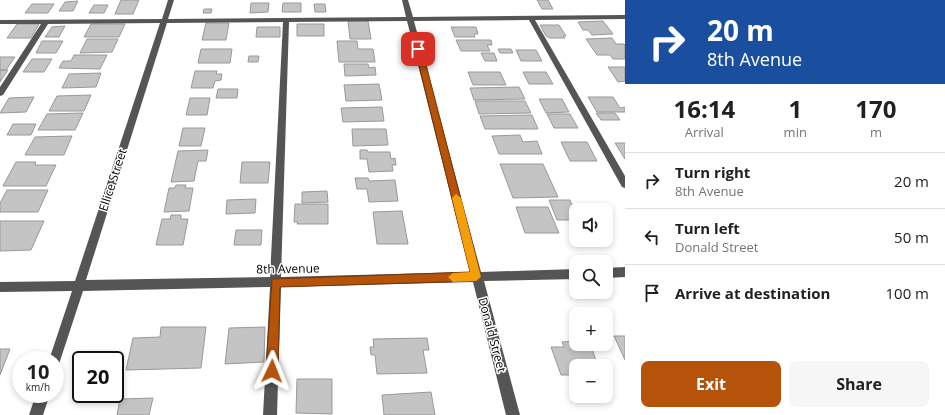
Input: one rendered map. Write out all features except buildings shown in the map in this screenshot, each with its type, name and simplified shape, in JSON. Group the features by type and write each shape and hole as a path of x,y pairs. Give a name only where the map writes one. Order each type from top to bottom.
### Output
{"street":[{"name":"Ellice Street","path":"58,351 171,0"},
{"name":"Donald Street","path":"405,0 513,415"},
{"path":"532,18 625,184"},
{"path":"0,22 625,18"},
{"path":"270,415 286,20"},
{"path":"0,93 46,22"},
{"path":"613,273 625,272"},
{"name":"8th Avenue","path":"0,287 569,274"},
{"path":"36,415 40,403"}],"slow traffic":[{"path":"453,277 476,277 456,198"}],"route":[{"path":"272,371 275,282 476,277 418,49"}]}
